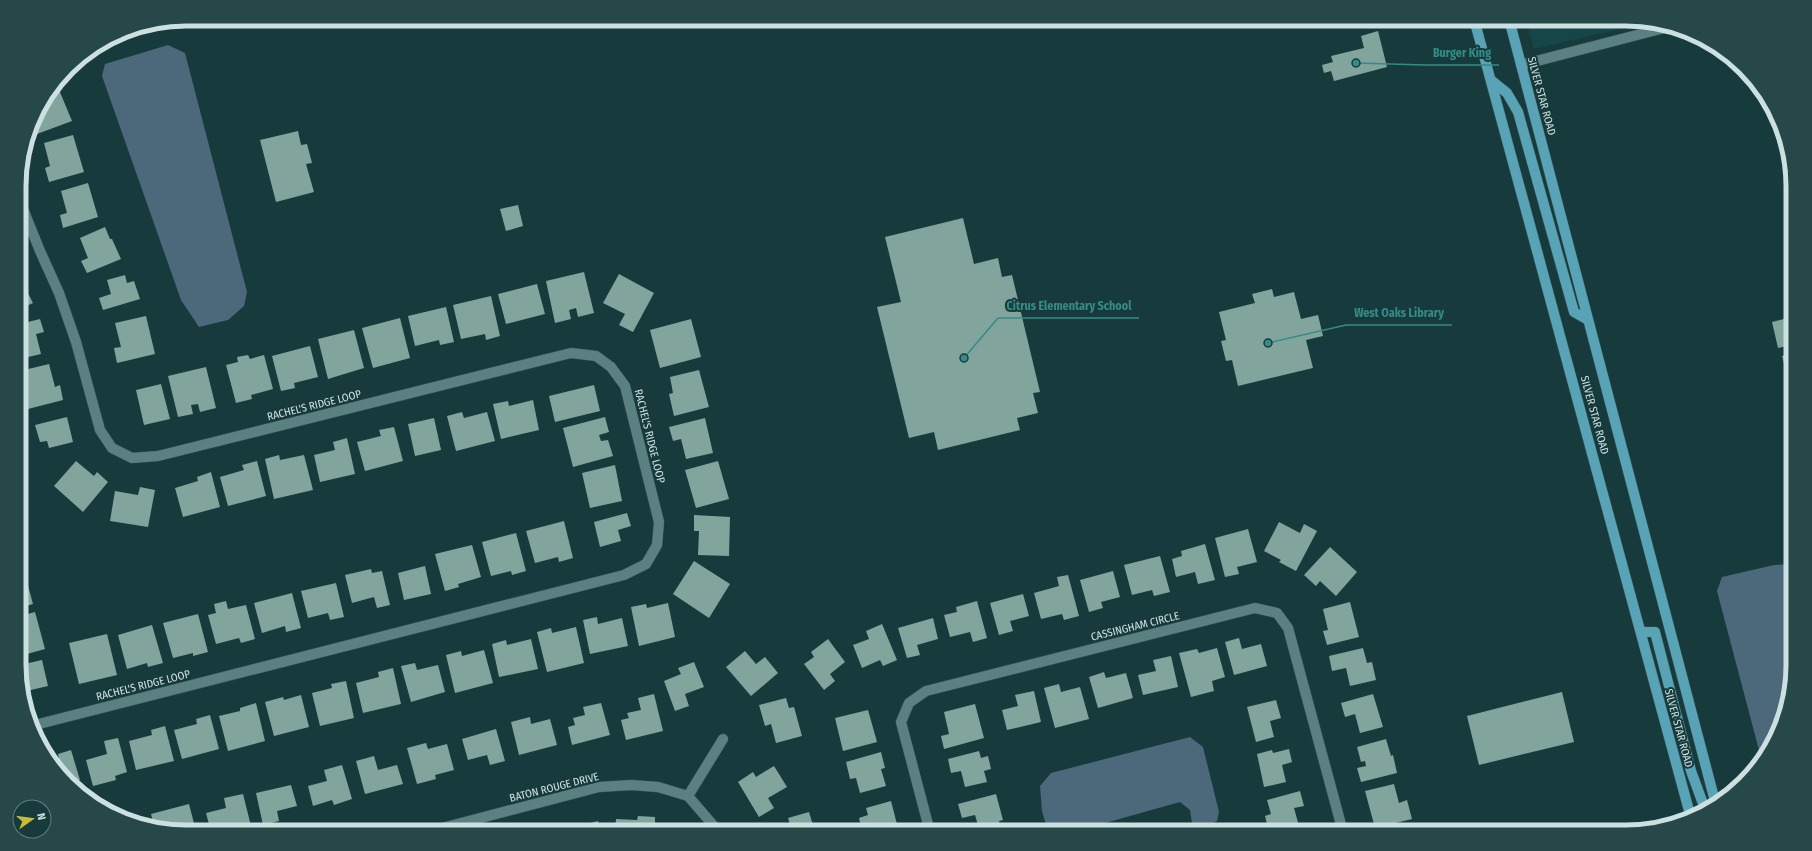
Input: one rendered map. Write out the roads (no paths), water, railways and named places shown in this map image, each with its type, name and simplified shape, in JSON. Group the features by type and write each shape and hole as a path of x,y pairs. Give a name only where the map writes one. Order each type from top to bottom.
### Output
{"main road":[{"name":"SILVER STAR ROAD","path":"1476,26 1492,80 1689,812"},
{"name":"SILVER STAR ROAD","path":"1511,26 1714,798"},
{"path":"1492,80 1507,93 1518,112 1574,312 1588,320"},
{"path":"1641,632 1655,632 1691,771 1704,805"}],"street":[{"path":"1521,65 1659,29"},
{"name":"RACHEL'S RIDGE LOOP","path":"26,217 59,293 76,342 100,430 112,448 132,458 158,456 571,354 596,356 611,367 625,386 659,522 657,545 646,564 624,575 37,724"},
{"name":"CASSINGHAM CIRCLE","path":"928,825 901,722 909,703 926,692 1255,608 1277,613 1288,628 1341,825"},
{"path":"713,825 688,796 723,739"},
{"name":"BATON ROUGE DRIVE","path":"454,825 599,787 630,785 658,787 688,796"}],"place":[{"name":"Burger King","path":"1356,63"},
{"name":"West Oaks Library","path":"1268,343"},
{"name":"Citrus Elementary School","path":"964,358"}]}
